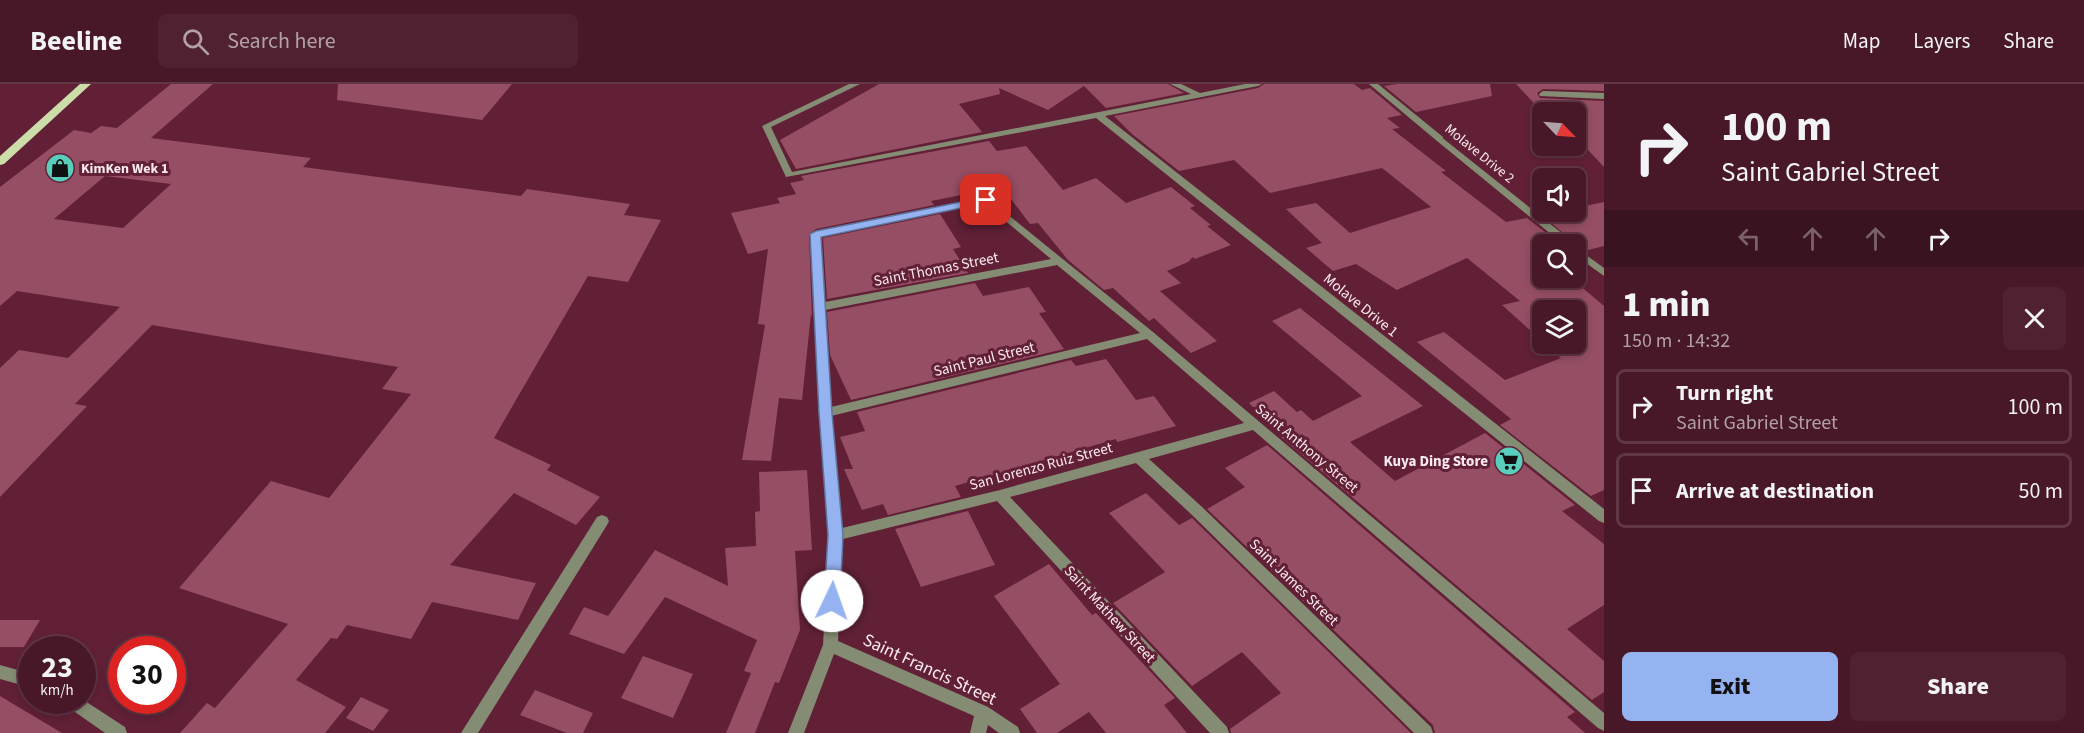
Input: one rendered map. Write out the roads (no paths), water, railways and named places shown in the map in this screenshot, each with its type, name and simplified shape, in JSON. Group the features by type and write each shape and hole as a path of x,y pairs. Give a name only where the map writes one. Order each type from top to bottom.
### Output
{"main road":[{"path":"2,158 86,84"}],"street":[{"path":"856,84 766,126 789,175 1099,116 1197,94 1258,84"},
{"path":"1174,84 1197,94"},
{"name":"Molave Drive 2","path":"1373,84 1557,234"},
{"path":"1543,94 1604,96"},
{"name":"Molave Drive 1","path":"1099,116 1604,517"},
{"name":"Saint Anthony Street","path":"819,306 816,234 986,200 1149,335 1604,723"},
{"path":"1586,259 1604,273"},
{"name":"Saint Thomas Street","path":"819,306 1058,261"},
{"path":"796,733 830,645 836,535 825,413 819,306"},
{"name":"Saint Paul Street","path":"825,413 1149,335"},
{"name":"San Lorenzo Ruiz Street","path":"836,535 1000,495 1255,425"},
{"name":"Saint James Street","path":"1138,457 1196,510 1425,733"},
{"name":"Saint Mathew Street","path":"1000,495 1221,733"},
{"path":"470,733 602,521"},
{"name":"Saint Francis Street","path":"830,645 983,712 1012,733"},
{"path":"0,672 18,677"},
{"path":"978,733 983,712"},
{"path":"91,714 119,733"}],"place":[{"name":"KimKen Wek 1","path":"60,168"},
{"name":"Kuya Ding Store","path":"1509,461"}]}
